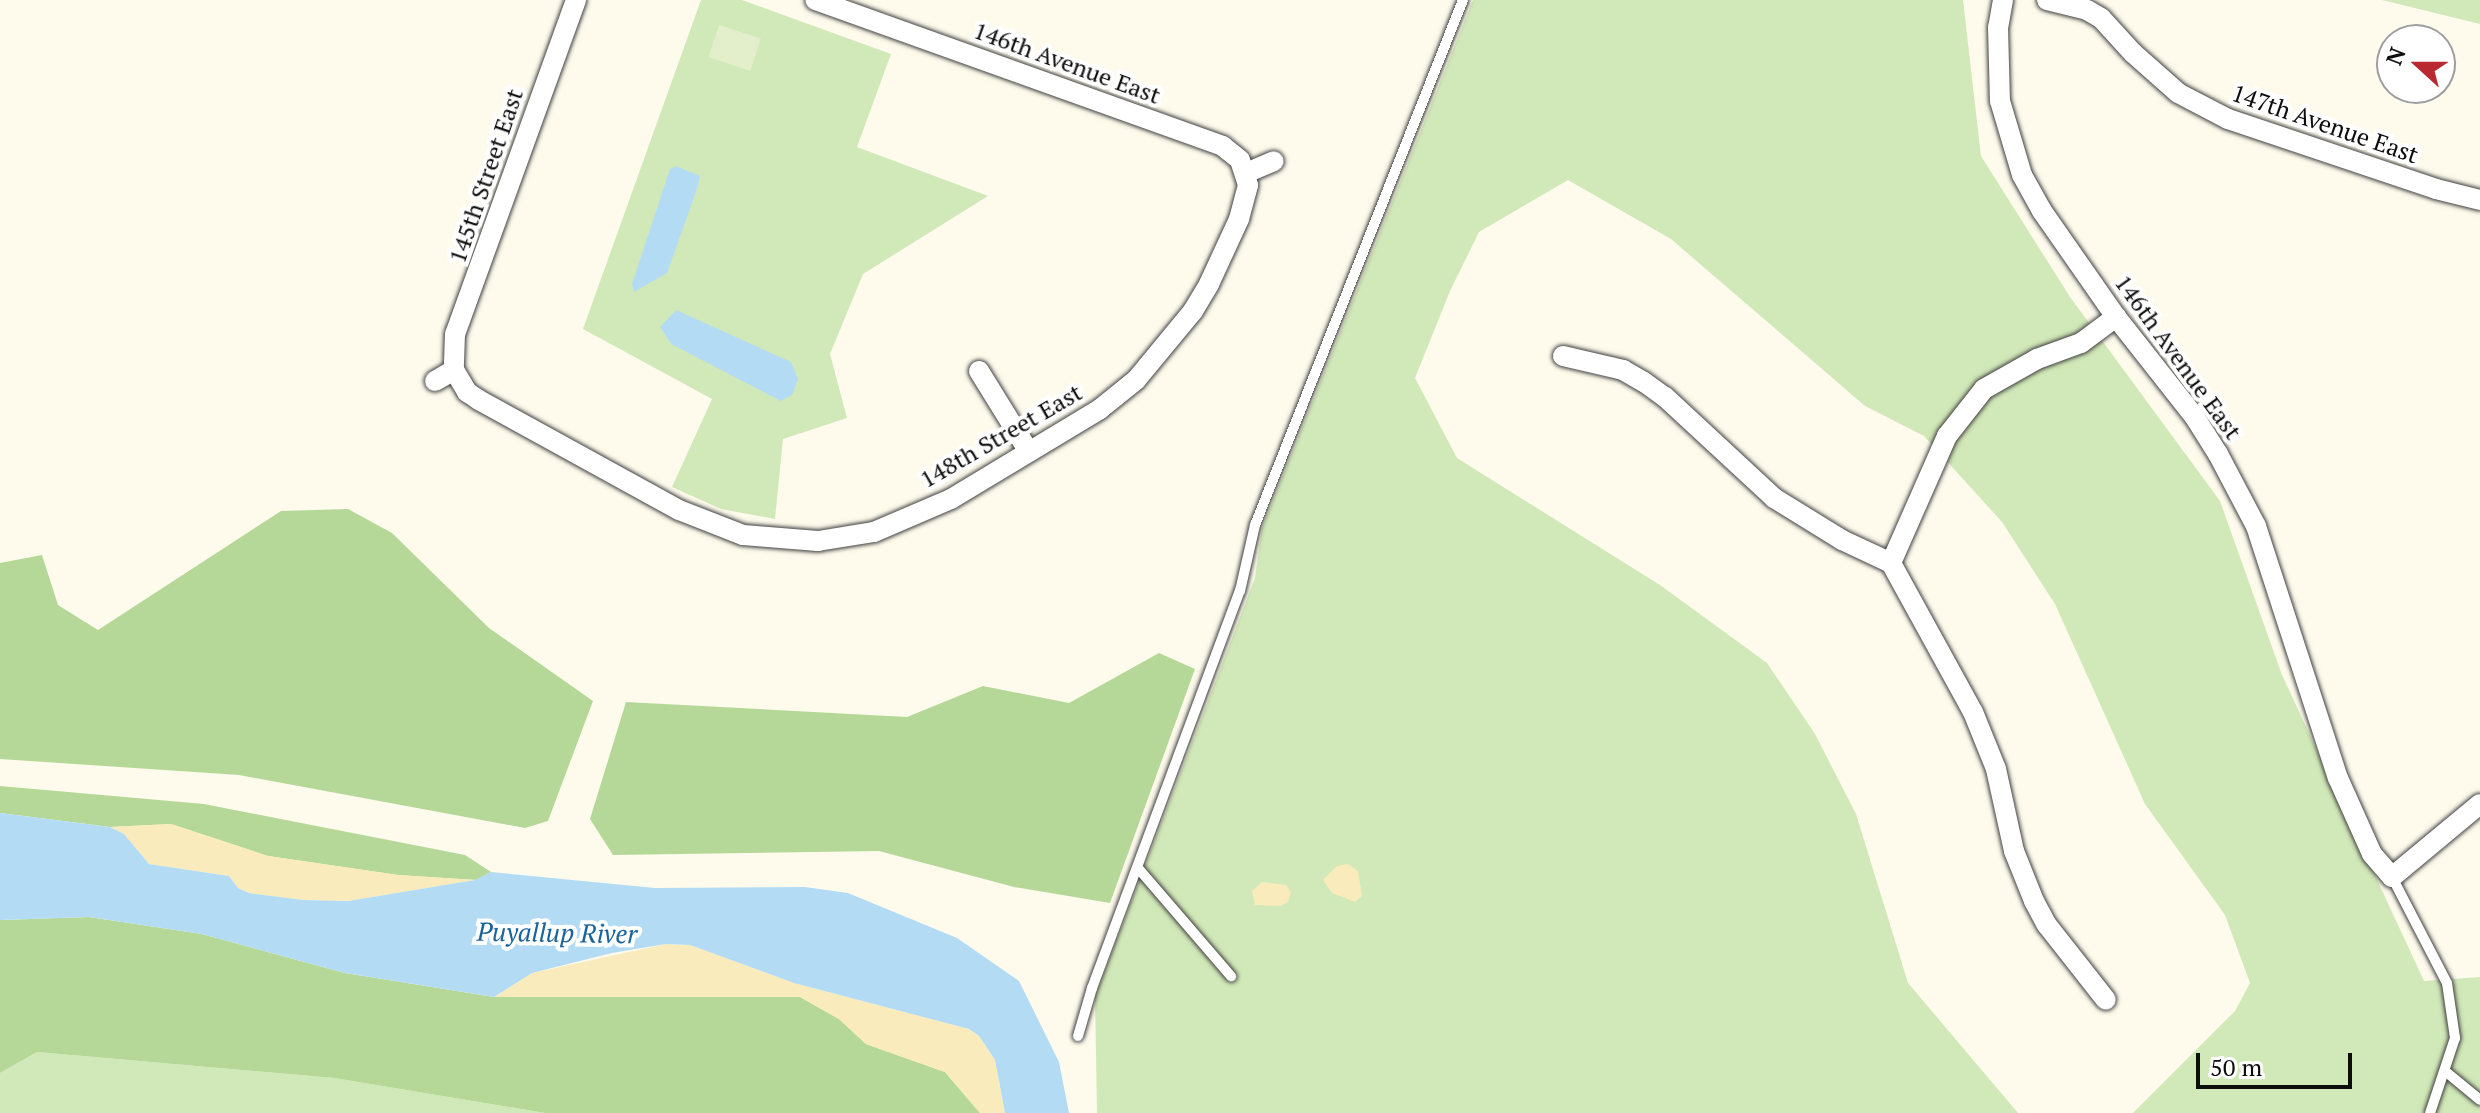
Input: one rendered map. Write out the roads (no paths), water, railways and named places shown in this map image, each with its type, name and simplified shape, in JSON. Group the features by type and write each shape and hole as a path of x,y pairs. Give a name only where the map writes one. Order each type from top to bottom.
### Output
{"street":[{"name":"145th Street East","path":"454,370 455,334 576,0"},
{"name":"146th Avenue East","path":"815,0 845,5 1223,146 1233,152 1246,173"},
{"name":"146th Avenue East","path":"2003,0 1998,27 2000,101 2022,175 2042,211 2116,317 2194,416 2256,526 2338,778 2372,854 2392,877"},
{"name":"147th Avenue East","path":"2047,0 2087,10 2101,18 2133,53 2178,93 2228,119 2436,189 2480,200"},
{"path":"1246,173 1274,161"},
{"name":"148th Street East","path":"454,370 467,392 479,400 656,497 743,535 791,541 844,539 874,532 951,499 1100,409 1136,380 1193,311 1221,262 1247,195 1246,173"},
{"path":"1891,563 1947,436 1984,389 2037,359 2081,343 2116,317"},
{"path":"1563,356 1623,370 1644,382 1665,397 1774,498 1842,540 1891,563 1973,712 1996,769 2014,851 2034,901 2047,925 2106,1000"},
{"path":"435,381 454,370"},
{"path":"979,371 1029,452"},
{"path":"2392,877 2480,804"}],"lane":[{"path":"1078,1036 1092,988 1240,591 1255,525 1463,0"},
{"path":"1138,868 1231,976"},
{"path":"2392,877 2447,983 2455,1038 2430,1113"},
{"path":"2445,1071 2480,1100"}],"water":[{"path":"676,166 700,176 698,186 667,273 634,292 632,284 670,169"},
{"path":"676,310 791,362 798,379 792,395 781,401 671,344 660,327"},
{"name":"Puyallup River","path":"0,813 110,827 124,834 149,864 229,876 238,888 249,893 304,900 348,901 475,880 491,872 655,888 805,887 848,893 957,938 1019,981 1059,1062 1069,1113 1005,1113 995,1060 979,1036 969,1029 794,983 690,945 666,944 612,953 532,973 494,997 345,973 202,934 89,917 0,920"}]}
